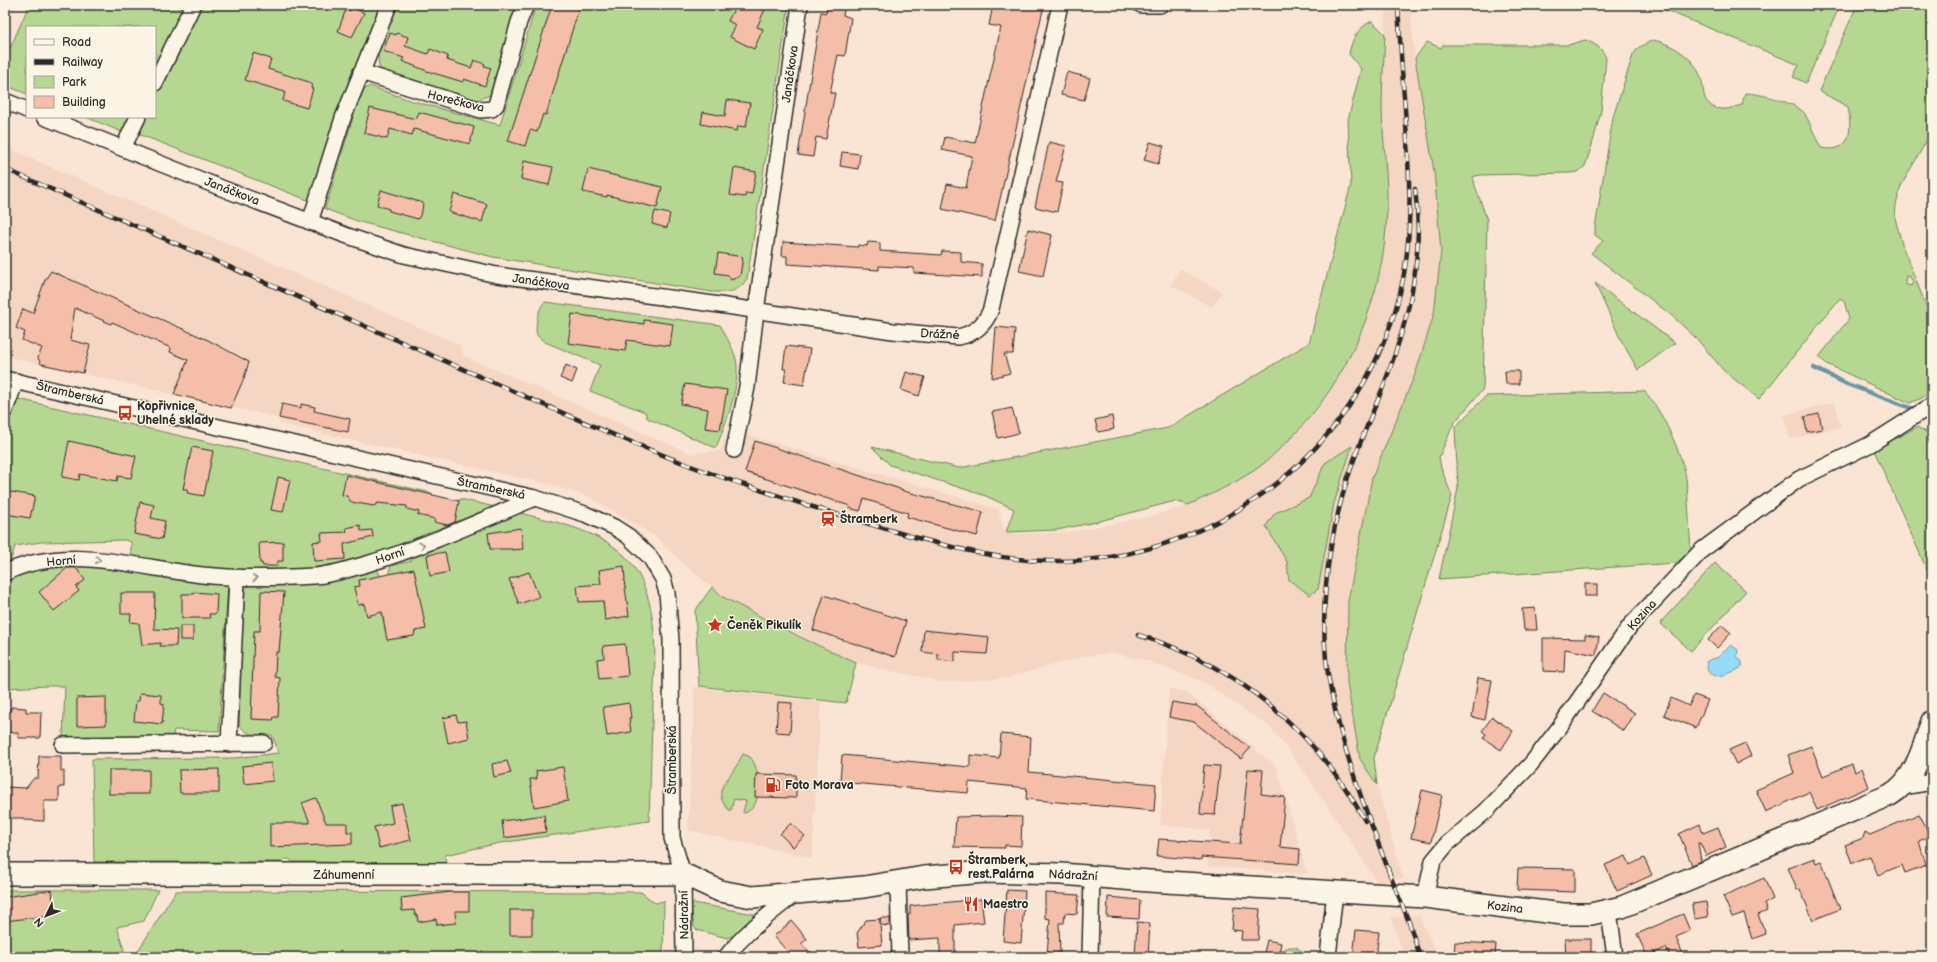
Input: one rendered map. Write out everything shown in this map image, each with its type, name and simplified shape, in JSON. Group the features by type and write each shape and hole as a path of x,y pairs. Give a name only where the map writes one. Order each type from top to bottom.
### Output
{"main road":[{"name":"Kozina","path":"1398,895 1426,897 1563,914 1587,914 1609,911 1872,803 1902,787 1917,764 1932,721"},
{"name":"Nádražní","path":"682,874 720,891 737,895 762,897 985,872 1092,876 1149,881 1398,895"},
{"name":"Záhumenní","path":"5,874 682,874"}],"street":[{"path":"156,81 193,5"},
{"path":"310,222 343,118 389,5"},
{"name":"Horečkova","path":"361,72 481,110 492,109 496,105 519,22 526,5"},
{"name":"Janáčkova","path":"47,118 310,222 404,255 497,276 699,302 756,311 800,5"},
{"name":"Drážné","path":"756,311 948,337 966,335 981,326 988,318 996,290 1060,5"},
{"path":"1141,5 1160,5"},
{"path":"5,102 26,110"},
{"path":"123,148 138,118"},
{"path":"734,450 747,387 756,311"},
{"path":"5,410 10,380"},
{"name":"Štramberská","path":"10,380 535,498 585,514 614,527 628,536 650,557 663,579 667,593 671,640 672,838 682,874"},
{"name":"Kozina","path":"1426,897 1433,860 1447,844 1486,810 1530,764 1558,728 1630,626 1702,550 1799,480 1869,445 1932,405"},
{"name":"Horní","path":"5,573 23,566 61,559 86,559 200,575 236,578 315,576 337,573 389,558 535,498"},
{"path":"229,744 236,578"},
{"path":"63,745 264,743"},
{"name":"Kozina","path":"1902,787 1932,782"},
{"name":"Nádražní","path":"682,874 684,957"},
{"path":"1090,957 1092,876"},
{"path":"898,881 900,957"},
{"path":"1328,957 1335,891"},
{"path":"726,957 735,945 763,919 796,893"},
{"path":"1609,911 1615,957"}],"shaded area":[{"path":"1386,5 1410,5 1415,58 1434,171 1441,251 1434,314 1416,372 1372,478 1348,601 1347,683 1360,759 1377,785 1403,878 1378,883 1309,778 1270,727 1202,681 1144,660 1114,653 1085,656 1006,678 942,682 856,663 800,637 723,597 667,549 659,539 589,497 552,485 281,424 279,418 5,356 5,147 460,345 464,356 691,454 720,451 730,430 998,509 1005,533 1036,534 1069,532 1153,516 1188,505 1222,489 1256,469 1309,420 1327,396 1347,362 1361,333 1373,298 1382,260 1387,212 1382,109"},
{"path":"1180,269 1222,292 1212,307 1171,285"},
{"path":"1835,402 1841,427 1790,439 1784,415"},
{"path":"694,687 821,702 812,858 688,830"},
{"path":"1169,689 1185,691 1277,767 1307,874 1208,866 1210,830 1160,825"},
{"path":"1419,916 1438,957 1404,957 1391,917"}],"green space":[{"path":"29,5 188,5 156,71 156,26 26,26 26,94 5,85 5,60"},
{"path":"198,5 383,5 361,53 310,201 136,133 144,118 156,118 156,92"},
{"path":"395,5 517,5 490,95 477,100 380,69 378,53 382,37"},
{"path":"536,5 789,5 747,279 736,290 728,292 712,292 493,257 360,222 325,209 361,91 370,86 409,100 500,125"},
{"path":"1653,5 1840,5 1806,83 1793,77 1799,65"},
{"path":"1857,5 1932,5 1932,131 1901,186 1896,205 1895,218 1903,248 1927,308 1932,326 1932,389 1922,398 1910,403 1827,364 1819,357 1849,319 1844,301 1840,298 1759,399 1724,371 1696,338 1671,315 1591,253 1603,241 1595,235 1595,228 1613,117 1633,55 1638,48 1653,40 1668,45 1682,53 1694,64 1702,81 1705,99 1713,107 1725,109 1742,105 1745,93 1778,99 1795,106 1805,114 1821,148 1831,149 1839,147 1844,144 1848,138 1850,124 1848,107 1819,91","holes":["1906,276 1910,277 1913,282 1911,286 1905,284"]},
{"path":"1372,21 1385,34 1382,109 1387,186 1387,212 1379,275 1359,336 1346,364 1310,417 1289,440 1264,463 1230,485 1188,505 1175,501 1096,522 1057,530 1006,532 1014,509 986,496 890,465 872,447 959,468 1168,428 1309,343 1351,185 1348,120 1361,69 1349,54 1356,34 1359,30"},
{"path":"1585,40 1598,47 1606,58 1601,111 1585,166 1578,172 1570,173 1480,175 1472,177 1487,220 1483,389 1454,423 1439,457 1441,468 1452,496 1374,758 1377,785 1360,759 1347,683 1348,601 1372,478 1416,372 1434,314 1441,251 1434,171 1415,58 1427,42 1441,48 1443,45 1568,45"},
{"path":"88,118 132,118 126,129 122,132"},
{"path":"1595,283 1675,343 1638,370 1620,338"},
{"path":"545,302 720,325 735,355 737,376 731,408 716,448 647,418 645,412 590,391 600,365 545,342 537,335 536,328 538,317"},
{"path":"1644,391 1664,419 1676,445 1684,469 1688,496 1691,552 1676,563 1439,579 1458,488 1455,427 1486,396"},
{"path":"18,399 432,493 433,496 459,501 460,499 495,507 453,526 452,524 361,560 332,569 240,572 131,560 131,542 125,540 41,542 15,546 10,563 5,565 5,428"},
{"path":"1917,427 1932,435 1932,581 1874,450"},
{"path":"1352,446 1334,503 1318,589 1310,595 1289,580 1287,562 1266,526 1275,513 1309,498 1325,463"},
{"path":"515,512 572,527 601,539 613,546 624,555 637,572 646,591 654,635 655,658 649,821 500,843 445,855 446,863 293,862 289,859 286,859 283,862 94,862 92,759 235,758 279,753 272,735 258,735 250,733 239,724 243,601 245,592 250,585 330,579 377,569 393,602 388,574 391,566 411,561 411,558"},
{"path":"72,563 228,581 219,731 174,730 173,736 63,737 65,686 5,688 5,580 23,571"},
{"path":"1715,563 1746,591 1691,651 1660,623"},
{"path":"712,587 723,597 800,637 856,663 846,703 699,686 695,611"},
{"path":"743,754 750,757 754,763 757,770 759,787 755,803 751,809 745,813 743,812 746,801 734,799 731,810 729,810 721,798 724,784"},
{"path":"5,890 158,890 144,921 117,927 124,950 119,957 5,957"},
{"path":"176,891 641,892 655,903 664,901 663,957 134,957"},
{"path":"693,903 754,914 753,918 737,934 727,938 697,930 694,927 691,906"},
{"path":"1289,947 1296,947 1310,957 1280,957 1281,951"}],"water":[{"path":"1731,645 1738,650 1737,656 1742,662 1742,667 1725,675 1715,676 1711,674 1708,671 1706,662 1717,658"}],"building":[{"path":"552,5 580,5 546,115 543,114 537,132 530,130 525,146 508,141"},
{"path":"736,5 767,5 757,27 763,29 754,49 730,37 736,25 728,21"},
{"path":"827,5 845,5 843,15 851,18 845,56 838,55 830,93 835,93 826,139 816,137 813,157 798,155 821,12 826,13"},
{"path":"993,5 1044,5 995,221 942,209 947,184 966,188 972,156 942,150 945,137 975,143 1001,27 989,25"},
{"path":"351,7 364,13 352,37 338,31 346,9 350,11"},
{"path":"390,33 396,35 397,33 408,37 405,46 428,54 430,49 448,56 447,60 471,68 474,60 485,64 484,66 491,68 485,86 464,79 463,82 427,71 402,61 404,58 383,51"},
{"path":"253,53 271,59 268,69 312,83 311,88 313,89 307,108 283,101 285,92 245,80"},
{"path":"1067,72 1090,78 1084,100 1061,95"},
{"path":"727,100 750,103 746,127 738,126 737,131 701,124 703,112 725,116"},
{"path":"370,108 416,119 419,112 474,127 470,144 414,129 412,135 390,129 387,139 364,133"},
{"path":"1049,142 1066,146 1056,182 1063,183 1057,212 1035,207"},
{"path":"1150,142 1164,146 1158,164 1144,160"},
{"path":"842,152 860,154 858,169 840,166"},
{"path":"524,161 553,167 549,185 521,179"},
{"path":"734,168 756,172 752,194 746,193 745,197 730,195"},
{"path":"588,169 662,187 657,208 607,195 607,197 583,192"},
{"path":"381,190 423,203 422,211 418,219 389,211 389,209 377,205"},
{"path":"454,194 487,204 482,222 449,212"},
{"path":"655,211 670,214 667,228 652,224"},
{"path":"1028,229 1052,235 1043,276 1019,271"},
{"path":"783,242 858,247 858,245 867,246 868,242 880,243 880,251 941,255 942,251 961,252 961,262 982,264 982,277 914,273 914,268 879,266 879,270 787,264 787,256 782,256"},
{"path":"718,253 743,257 740,276 731,280 728,275 715,273"},
{"path":"51,271 208,340 249,362 231,408 174,394 188,360 170,352 171,348 112,322 111,324 75,308 70,340 90,345 83,373 41,364 38,358 42,348 22,340 25,332 16,328 23,309 33,313 45,280"},
{"path":"572,314 644,324 644,320 673,324 670,346 627,340 625,351 568,343"},
{"path":"996,327 1015,329 1013,354 1004,354 1010,373 992,378"},
{"path":"786,346 810,349 804,385 784,382 786,369 783,369"},
{"path":"566,365 577,370 572,383 560,378"},
{"path":"1505,371 1519,371 1519,384 1506,384"},
{"path":"906,372 925,377 919,396 901,390"},
{"path":"685,384 727,390 720,430 705,428 708,409 681,404"},
{"path":"282,404 301,408 301,404 315,407 314,411 350,419 348,432 279,418"},
{"path":"1012,408 1019,433 998,438 992,412"},
{"path":"1819,414 1822,429 1807,432 1804,417"},
{"path":"1112,416 1114,429 1098,432 1095,420"},
{"path":"69,441 136,456 131,478 118,476 117,481 80,474 79,480 62,477"},
{"path":"755,441 900,490 983,512 977,536 907,517 908,513 864,499 860,511 849,508 850,506 745,472"},
{"path":"192,447 213,451 204,496 187,493 188,489 183,489"},
{"path":"346,475 459,501 455,522 448,525 434,522 435,519 418,515 419,512 407,509 407,506 378,503 374,506 351,502 347,496 342,495"},
{"path":"278,477 290,480 283,512 271,510"},
{"path":"5,491 35,496 30,518 5,514 7,505 5,504"},
{"path":"140,502 154,505 151,518 165,521 162,539 134,534"},
{"path":"360,525 361,531 372,530 373,537 344,544 345,559 314,561 313,542 322,541 321,533 347,532 346,528"},
{"path":"521,528 523,549 490,549 488,533"},
{"path":"283,542 283,561 278,561 277,566 263,566 262,563 260,563 259,543"},
{"path":"445,552 449,572 430,576 427,555"},
{"path":"624,566 624,580 629,616 605,620 603,601 579,602 577,586 601,584 599,570"},
{"path":"67,568 76,568 85,580 76,587 79,591 54,611 39,592"},
{"path":"414,569 426,629 415,631 414,636 387,640 382,612 367,616 364,604 358,605 354,587 360,586 359,580"},
{"path":"529,572 539,597 519,604 509,579"},
{"path":"1585,584 1597,584 1597,596 1585,596"},
{"path":"261,591 284,592 279,652 276,652 275,677 280,678 278,717 274,717 273,720 251,719 254,631 260,631"},
{"path":"194,592 217,594 216,614 209,614 210,618 182,618 182,594 194,594"},
{"path":"121,593 155,593 154,629 177,630 176,646 160,646 161,643 142,645 139,623 130,622 131,614 121,614"},
{"path":"824,595 906,621 895,657 813,630"},
{"path":"1535,608 1537,630 1524,630 1522,609"},
{"path":"1722,625 1731,633 1717,648 1708,640"},
{"path":"180,626 193,626 193,640 180,640"},
{"path":"924,630 989,637 987,654 955,652 955,662 938,660 938,654 922,652"},
{"path":"1585,635 1599,637 1596,655 1565,649 1564,672 1543,671 1543,638 1585,639"},
{"path":"625,644 628,676 599,679 597,659 604,658 603,646"},
{"path":"1478,678 1492,680 1485,720 1472,717"},
{"path":"140,693 161,695 161,703 164,704 162,724 134,721 136,701 139,701"},
{"path":"1603,693 1635,713 1624,731 1592,711"},
{"path":"1694,695 1708,700 1696,728 1664,715 1671,698 1689,706"},
{"path":"106,697 106,725 77,726 77,698"},
{"path":"778,702 792,703 790,733 776,732"},
{"path":"1172,702 1197,706 1250,748 1241,759 1194,722 1169,717"},
{"path":"629,703 631,732 607,736 603,707"},
{"path":"11,707 26,708 26,712 41,712 40,738 18,738 18,733 5,732 5,710 11,710"},
{"path":"456,715 458,722 466,721 469,738 448,743 443,718"},
{"path":"1492,717 1513,731 1501,750 1483,738 1486,734 1482,731"},
{"path":"1001,734 1031,737 1029,772 1156,784 1154,811 1026,799 1027,788 969,782 968,793 840,782 842,755 970,767 970,755 999,758"},
{"path":"1745,743 1751,756 1736,764 1729,750"},
{"path":"1811,746 1823,776 1852,764 1855,772 1862,768 1869,787 1817,810 1809,792 1766,812 1756,790 1794,773 1788,755"},
{"path":"39,756 61,756 61,771 64,771 64,787 59,787 59,801 44,801 44,821 24,820 24,818 5,818 5,787 26,788 34,778 38,778"},
{"path":"507,761 511,773 494,777 492,764"},
{"path":"271,763 273,781 244,784 242,766"},
{"path":"1204,765 1220,766 1215,815 1200,814"},
{"path":"563,767 568,801 534,807 530,779 537,779 536,771"},
{"path":"219,769 219,793 180,793 179,770"},
{"path":"1248,769 1263,770 1261,794 1285,797 1280,847 1300,849 1299,864 1201,857 1201,860 1157,856 1159,839 1240,844"},
{"path":"109,770 149,770 149,794 109,794"},
{"path":"756,774 796,775 796,798 755,797"},
{"path":"1422,790 1442,795 1431,842 1411,838"},
{"path":"316,798 326,823 347,823 347,832 352,832 352,844 270,847 270,823 310,823 302,803"},
{"path":"402,803 411,840 379,848 374,827 393,823 390,806"},
{"path":"1919,814 1929,836 1919,841 1926,865 1905,873 1902,865 1878,875 1870,856 1852,863 1845,845 1863,838 1865,832 1870,835"},
{"path":"544,815 546,832 504,838 502,821"},
{"path":"956,817 1022,817 1021,846 1005,845 1005,848 954,847"},
{"path":"791,823 805,836 793,847 780,834"},
{"path":"1700,824 1703,833 1718,827 1726,847 1706,856 1700,843 1698,843 1701,861 1692,865 1679,834"},
{"path":"1626,856 1630,865 1644,858 1652,875 1617,891 1605,865"},
{"path":"1814,858 1816,863 1821,861 1840,909 1813,920 1800,889 1797,890 1788,868"},
{"path":"1518,868 1575,869 1575,892 1517,890"},
{"path":"1764,878 1773,899 1764,904 1767,911 1758,915 1766,934 1752,939 1744,913 1732,917 1723,896"},
{"path":"52,890 54,915 5,921 5,897"},
{"path":"1007,890 1025,891 1021,943 1003,941"},
{"path":"451,892 469,892 469,911 455,911 456,923 437,925 436,919 418,922 417,915 415,915 414,910 402,911 401,898"},
{"path":"1045,893 1079,895 1077,914 1065,913 1064,923 1059,923 1060,953 1047,954 1050,919 1045,918"},
{"path":"1108,897 1140,900 1139,919 1107,917"},
{"path":"981,899 984,922 955,925 955,956 940,956 940,938 909,940 908,915 910,914 910,906"},
{"path":"1706,902 1708,917 1694,919 1692,904"},
{"path":"1234,907 1260,909 1258,940 1241,940 1242,931 1232,930"},
{"path":"510,910 532,910 532,935 510,935"},
{"path":"1683,914 1690,931 1676,937 1684,957 1670,957 1666,948 1647,956 1637,934"},
{"path":"890,918 890,926 880,925 882,945 859,947 857,933 866,920"},
{"path":"792,921 807,939 801,944 816,957 792,957 774,936"},
{"path":"1137,922 1150,923 1148,957 1135,957"},
{"path":"1356,930 1379,932 1376,957 1353,957"},
{"path":"1565,939 1591,939 1591,957 1566,957"},
{"path":"1267,940 1281,943 1278,957 1263,957"},
{"path":"1455,942 1496,944 1495,957 1454,957"}],"waterway":[{"path":"1814,368 1847,384 1916,410"}],"railway":[{"path":"5,169 585,423 712,474 800,503 950,547 1015,559 1048,561 1108,557 1165,544 1219,521 1268,490 1312,451 1350,405 1379,354 1399,297 1404,274 1409,227 1410,204 1408,157 1398,5"},
{"path":"1390,874 1349,761 1336,715 1327,666 1324,614 1329,562 1338,511 1353,461 1392,363 1407,314 1416,265 1418,240 1418,215 1415,189"},
{"path":"1138,635 1174,648 1208,664 1240,683 1270,706 1298,731 1323,758 1365,821"},
{"path":"1388,870 1409,922 1420,957"}],"place":[{"name":"Kopřivnice, Uhelné sklady","path":"125,413"},
{"name":"Štramberk","path":"828,519"},
{"name":"Čeněk Pikulík","path":"715,625"},
{"name":"Foto Morava","path":"773,785"},
{"name":"Štramberk, rest.Palárna","path":"956,867"},
{"name":"Maestro","path":"971,904"}]}
